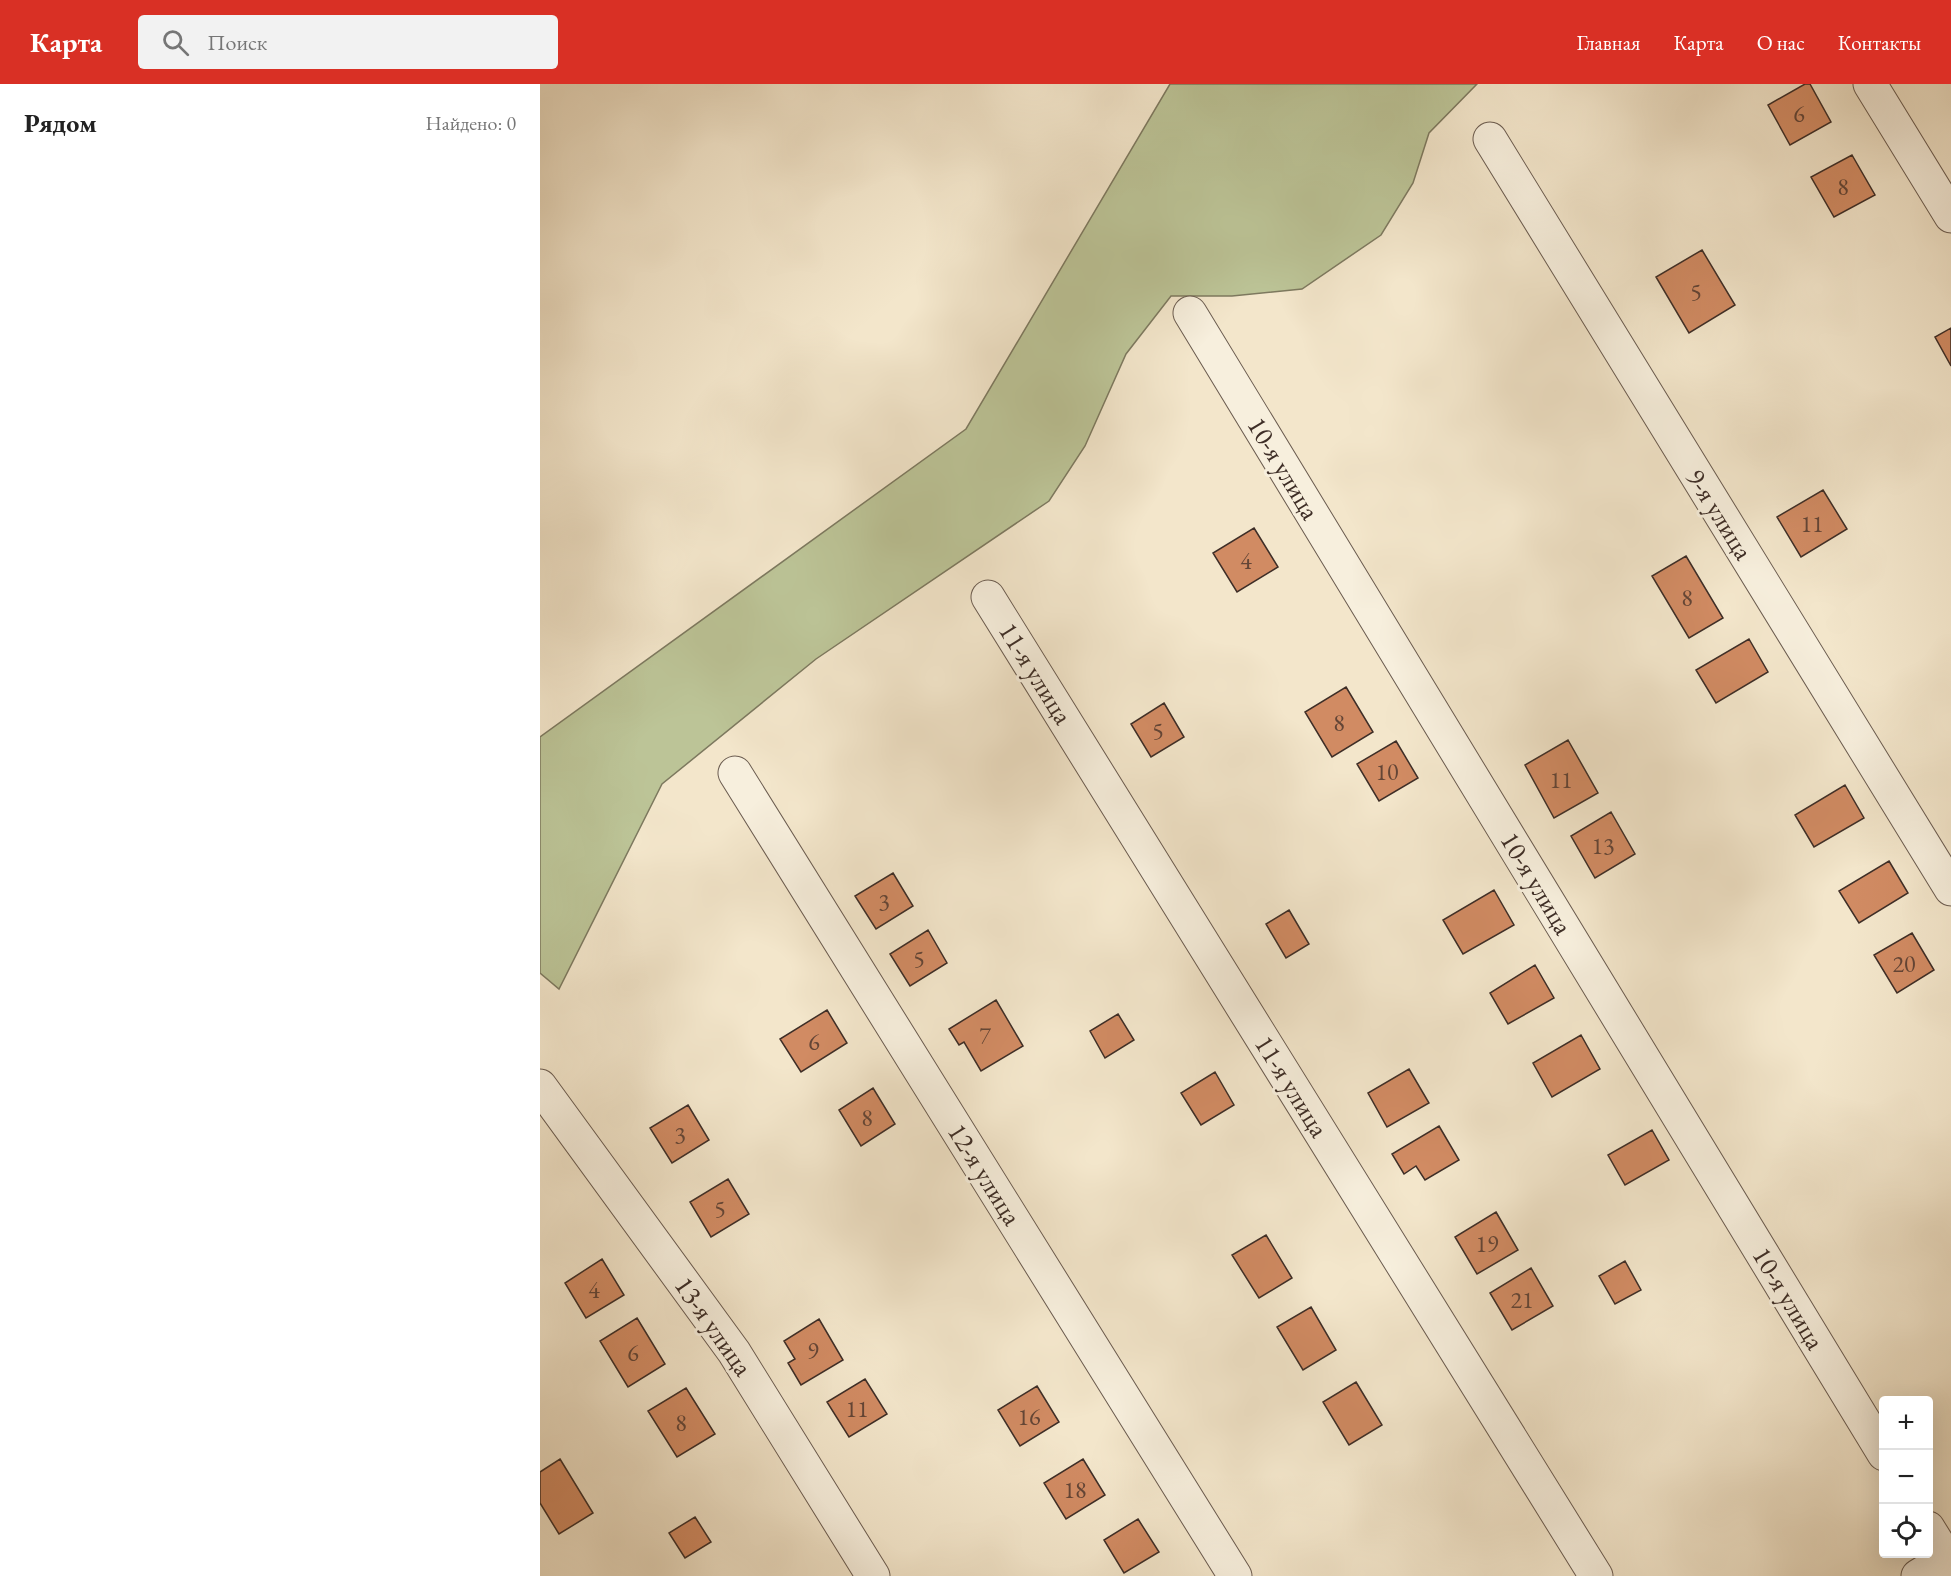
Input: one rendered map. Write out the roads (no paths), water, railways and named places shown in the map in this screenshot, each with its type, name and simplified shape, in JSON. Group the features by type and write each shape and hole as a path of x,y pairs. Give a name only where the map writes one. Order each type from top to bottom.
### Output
{"street":[{"path":"1870,84 1951,216"},
{"name":"9-я улица","path":"1490,139 1951,889"},
{"name":"10-я улица","path":"1190,313 1882,1450"},
{"name":"11-я улица","path":"988,597 1596,1576"},
{"name":"12-я улица","path":"735,772 1234,1576"},
{"name":"13-я улица","path":"540,1086 734,1352 873,1576"},
{"path":"1918,1576 1950,1559 1933,1534"}]}
